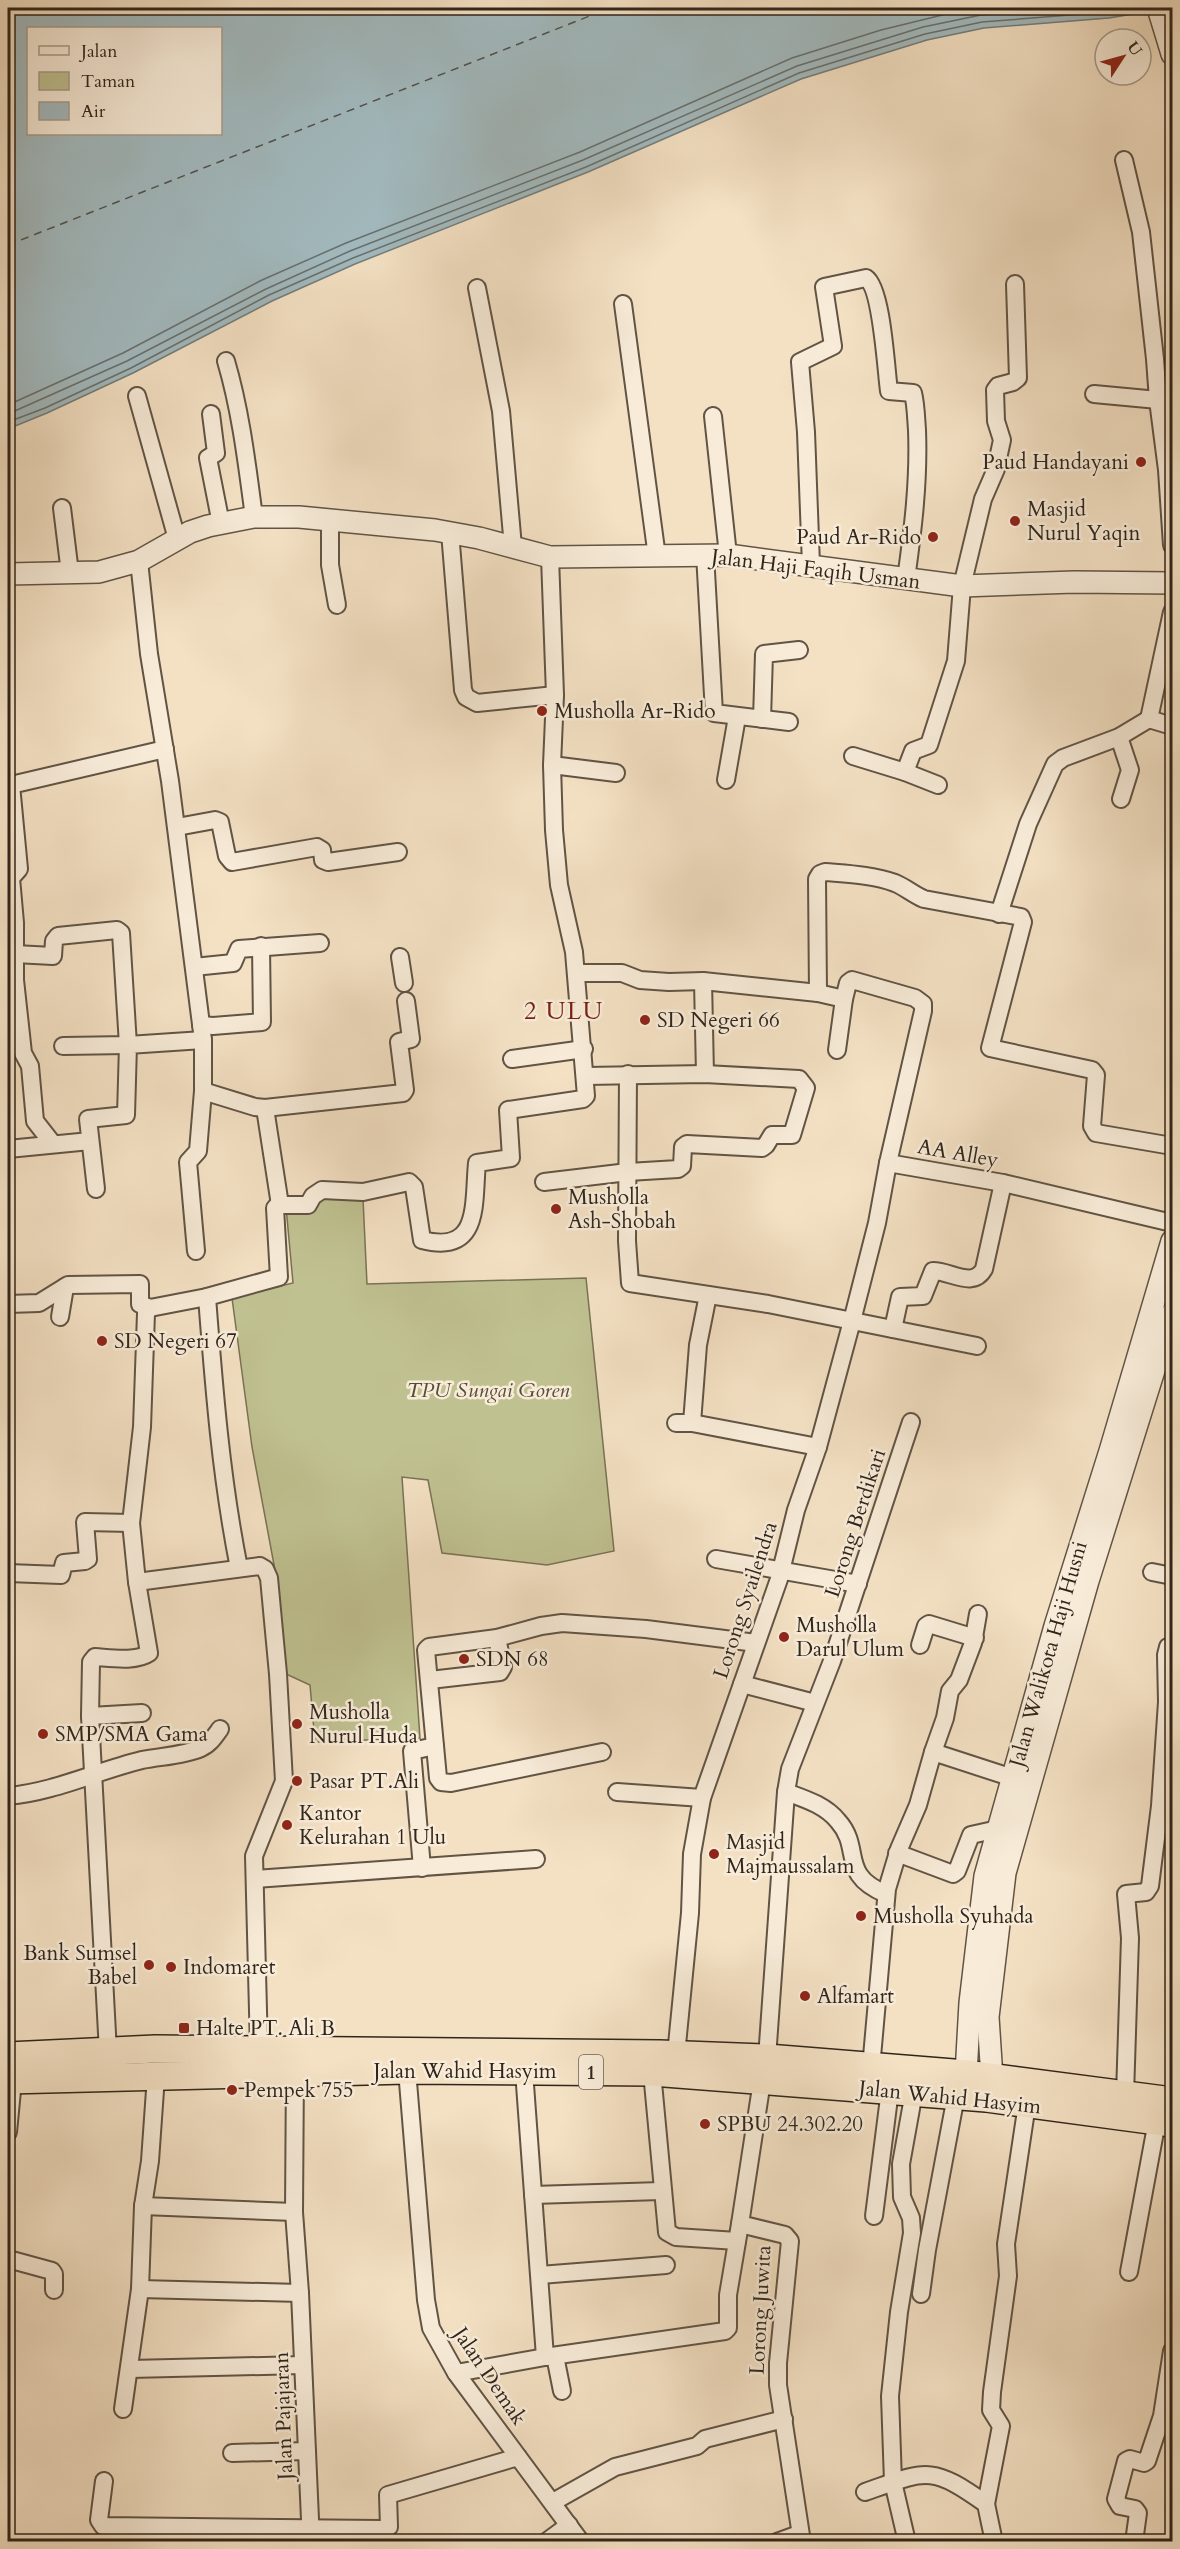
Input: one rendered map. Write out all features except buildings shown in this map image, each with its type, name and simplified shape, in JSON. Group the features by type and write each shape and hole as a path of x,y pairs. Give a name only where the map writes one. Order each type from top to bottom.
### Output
{"highway":[{"name":"Jalan Wahid Hasyim","path":"9,2072 108,2052 155,2049 259,2049 295,2060 407,2070 652,2073 871,2068 961,2085 1027,2104 1167,2115"},
{"name":"Jalan Wahid Hasyim","path":"9,2072 156,2076 295,2060 676,2055 902,2091 961,2085 992,2078 1125,2095 1167,2115"}],"street":[{"path":"1158,8 1173,54"},
{"path":"1124,160 1141,232 1173,545"},
{"path":"811,565 806,432 800,362 832,346 824,287 866,278 871,282 876,300 889,391 912,393 915,407 917,495 906,579"},
{"path":"905,772 913,751 929,745 956,661 962,586 983,499 996,469 1002,440 996,421 995,390 998,386 1018,378 1015,284"},
{"path":"477,288 501,411 513,547"},
{"path":"622,304 658,557"},
{"path":"226,361 244,441 254,517"},
{"path":"1094,394 1158,400"},
{"path":"137,396 177,539"},
{"path":"211,414 216,453 208,458 221,524"},
{"path":"713,416 728,555"},
{"path":"62,508 70,573"},
{"name":"Jalan Haji Faqih Usman","path":"8,574 99,572 138,561 190,532 254,517 330,519 443,531 550,557 728,555 962,586 1074,582 1173,583"},
{"path":"330,519 330,566 337,605"},
{"path":"443,531 463,690 466,697 477,703 555,695"},
{"path":"698,554 713,711 718,715 789,722"},
{"path":"8,1305 39,1303 65,1287 140,1284 140,1304 150,1308 207,1297 279,1276 274,1211 276,1206 308,1205 313,1196 322,1190 363,1192 409,1182 414,1187 421,1239 429,1242 451,1243 469,1230 477,1162 511,1158 508,1110 583,1099 586,1096 584,1049 574,952 559,885 554,831 552,765 555,695 550,557"},
{"path":"138,561 149,654 177,827 202,1033 203,1091 198,1151 188,1162 196,1251"},
{"path":"999,914 1028,824 1055,764 1063,758 1119,737 1149,719 1173,612"},
{"path":"762,719 764,654 799,650"},
{"path":"726,780 737,717"},
{"path":"1149,719 1173,726"},
{"path":"1119,737 1130,770 1121,799"},
{"path":"53,1144 35,1121 30,1066 24,1053 15,980 15,923 11,878 19,869 8,783 100,765 165,749"},
{"path":"853,756 938,785"},
{"path":"552,765 616,773"},
{"path":"177,827 215,820 220,822 223,824 227,856 232,862 317,847 322,850 323,860 328,862 398,852"},
{"path":"818,993 817,879 825,872 865,876 897,884 924,899 1021,917 1023,920 989,1046 991,1049 1092,1070 1096,1075 1092,1126 1096,1133 1173,1146"},
{"path":"15,954 52,956 56,937 119,931 122,935 132,1044 126,1113 124,1116 90,1118 90,1141 96,1189"},
{"path":"194,967 234,963 237,950 261,946 320,943"},
{"path":"63,1046 158,1043 236,1025 261,1023 263,1020 261,946"},
{"path":"400,957 404,983"},
{"path":"576,973 622,973 640,980 703,981 818,993 844,999 837,1050"},
{"name":"AA Alley","path":"844,999 848,983 852,980 915,998 923,1004 888,1163 1003,1183 1173,1223"},
{"path":"703,981 705,1074"},
{"path":"203,1091 265,1108 402,1093 405,1090 399,1044 400,1041 411,1039 406,1001"},
{"path":"512,1059 584,1049"},
{"path":"628,1074 629,1282 852,1321 977,1346"},
{"path":"544,1182 680,1168 685,1145 762,1148 771,1135 790,1136 793,1134 806,1088 802,1081 705,1074 586,1076"},
{"path":"265,1108 280,1205"},
{"path":"8,1149 90,1141"},
{"name":"Lorong Syailendra","path":"676,2055 690,1913 692,1854 702,1798 782,1570 796,1510 818,1447 852,1321 877,1223 888,1163"},
{"path":"893,1329 900,1297 923,1296 933,1271 970,1280 981,1276 1003,1183"},
{"name":"Jalan Walikota Haji Husni","path":"961,2085 985,1876 1058,1616 1173,1241"},
{"path":"60,1317 65,1287"},
{"path":"708,1295 684,1423 818,1447"},
{"path":"207,1297 218,1443 238,1568"},
{"path":"108,2052 90,1716 91,1662 93,1658 126,1658 149,1653 137,1582 131,1523 141,1426 146,1313 150,1308"},
{"name":"Jalan Walikota Haji Husni","path":"992,2078 988,2017 1005,1873 1088,1581 1173,1313"},
{"name":"Lorong Berdikari","path":"764,2070 789,1769 858,1584 911,1422"},
{"path":"8,1573 61,1575 64,1563 88,1559 85,1522 131,1523"},
{"path":"716,1559 858,1584"},
{"path":"137,1582 260,1566 265,1569 269,1578 284,1763 283,1788 255,1851 259,2049"},
{"path":"1152,1572 1173,1575"},
{"path":"871,2068 886,1894 897,1853 918,1805 945,1718 950,1690 959,1680 975,1638 978,1614"},
{"path":"602,1752 446,1783 438,1778 430,1680 425,1654 427,1648 497,1638 562,1623 646,1629 756,1643"},
{"path":"920,1645 926,1626 929,1624 975,1638"},
{"path":"430,1680 500,1672 503,1667 497,1638"},
{"path":"1125,2095 1130,1938 1126,1894 1146,1892 1150,1886 1161,1796 1167,1702 1166,1654 1168,1647 1173,1646"},
{"path":"742,1684 815,1703"},
{"path":"90,1716 142,1713"},
{"path":"8,1796 56,1788 93,1773 198,1749 209,1743 220,1728"},
{"path":"422,1868 412,1751 435,1746"},
{"path":"933,1752 1013,1778"},
{"path":"617,1792 702,1798"},
{"path":"786,1792 819,1805 839,1822 849,1842 857,1874 865,1882 886,1894"},
{"path":"897,1853 953,1874 957,1871 971,1835 998,1829"},
{"path":"255,1879 536,1859"},
{"name":"Jalan Pajajaran","path":"295,2060 294,2212 300,2293 310,2535"},
{"name":"Jalan Demak","path":"407,2070 427,2308 437,2340 456,2373 581,2541"},
{"name":"Lorong Juwita","path":"764,2070 740,2224 785,2235 790,2241 778,2363 778,2385 800,2538"},
{"path":"524,2071 540,2275 550,2356 562,2391"},
{"path":"8,2132 9,2072"},
{"path":"652,2073 665,2228 671,2236 737,2241"},
{"path":"123,2409 140,2289 143,2206 150,2161 156,2076"},
{"path":"921,2294 927,2250 961,2085"},
{"path":"874,2216 902,2091"},
{"path":"902,2091 902,2197 911,2218 912,2233 899,2312 890,2396 893,2482 907,2541"},
{"path":"993,2541 986,2504 1001,2426 992,2410 992,2392 1008,2276 1006,2244 1027,2104"},
{"path":"1129,2272 1167,2115"},
{"path":"533,2195 662,2191"},
{"path":"143,2206 294,2212"},
{"path":"456,2373 550,2356 727,2330 728,2295 740,2224"},
{"path":"8,2259 52,2271 54,2290"},
{"path":"540,2275 666,2265"},
{"path":"140,2289 300,2293"},
{"path":"1134,2541 1137,2511 1120,2506 1116,2499 1126,2461 1131,2459 1144,2463 1147,2461 1162,2416 1173,2351"},
{"path":"130,2369 303,2365"},
{"path":"553,2502 615,2468 698,2445 705,2439 784,2419"},
{"path":"232,2453 307,2451"},
{"path":"105,2481 99,2520 112,2534 380,2535 389,2527 388,2495 518,2457"},
{"path":"865,2492 911,2475 940,2475 961,2486 986,2504"},
{"path":"546,2541 569,2525"},
{"path":"777,2541 800,2538"}],"green space":[{"name":"TPU Sungai Goren","path":"285,1196 363,1199 367,1284 586,1278 614,1551 547,1565 442,1553 428,1480 402,1477 420,1738 315,1742 310,1685 286,1674 275,1570 252,1447 232,1298 293,1283"}],"water":[{"path":"8,8 1170,8 1109,18 984,28 927,40 801,79 588,172 355,264 272,301 133,373 8,429"}],"ferry route":[{"path":"8,245 610,8"}],"place":[{"name":"Paud Handayani","path":"1141,462"},
{"name":"Masjid Nurul Yaqin","path":"1015,521"},
{"name":"Paud Ar-Rido","path":"933,537"},
{"name":"Musholla Ar-Rido","path":"542,711"},
{"name":"SD Negeri 66","path":"645,1020"},
{"name":"Musholla Ash-Shobah","path":"556,1209"},
{"name":"SD Negeri 67","path":"102,1341"},
{"name":"Musholla Darul Ulum","path":"784,1637"},
{"name":"SDN 68","path":"464,1659"},
{"name":"Musholla Nurul Huda","path":"297,1724"},
{"name":"SMP/SMA Gama","path":"43,1734"},
{"name":"Pasar PT.Ali","path":"297,1781"},
{"name":"Kantor Kelurahan 1 Ulu","path":"287,1825"},
{"name":"Masjid Majmaussalam","path":"714,1854"},
{"name":"Musholla Syuhada","path":"861,1916"},
{"name":"Bank Sumsel Babel","path":"149,1965"},
{"name":"Indomaret","path":"171,1967"},
{"name":"Alfamart","path":"805,1996"},
{"name":"Halte PT. Ali B","path":"184,2028"},
{"name":"Pempek 755","path":"232,2090"},
{"name":"SPBU 24.302.20","path":"705,2124"}],"district":[{"name":"2 ULU","path":"564,1011"}]}
